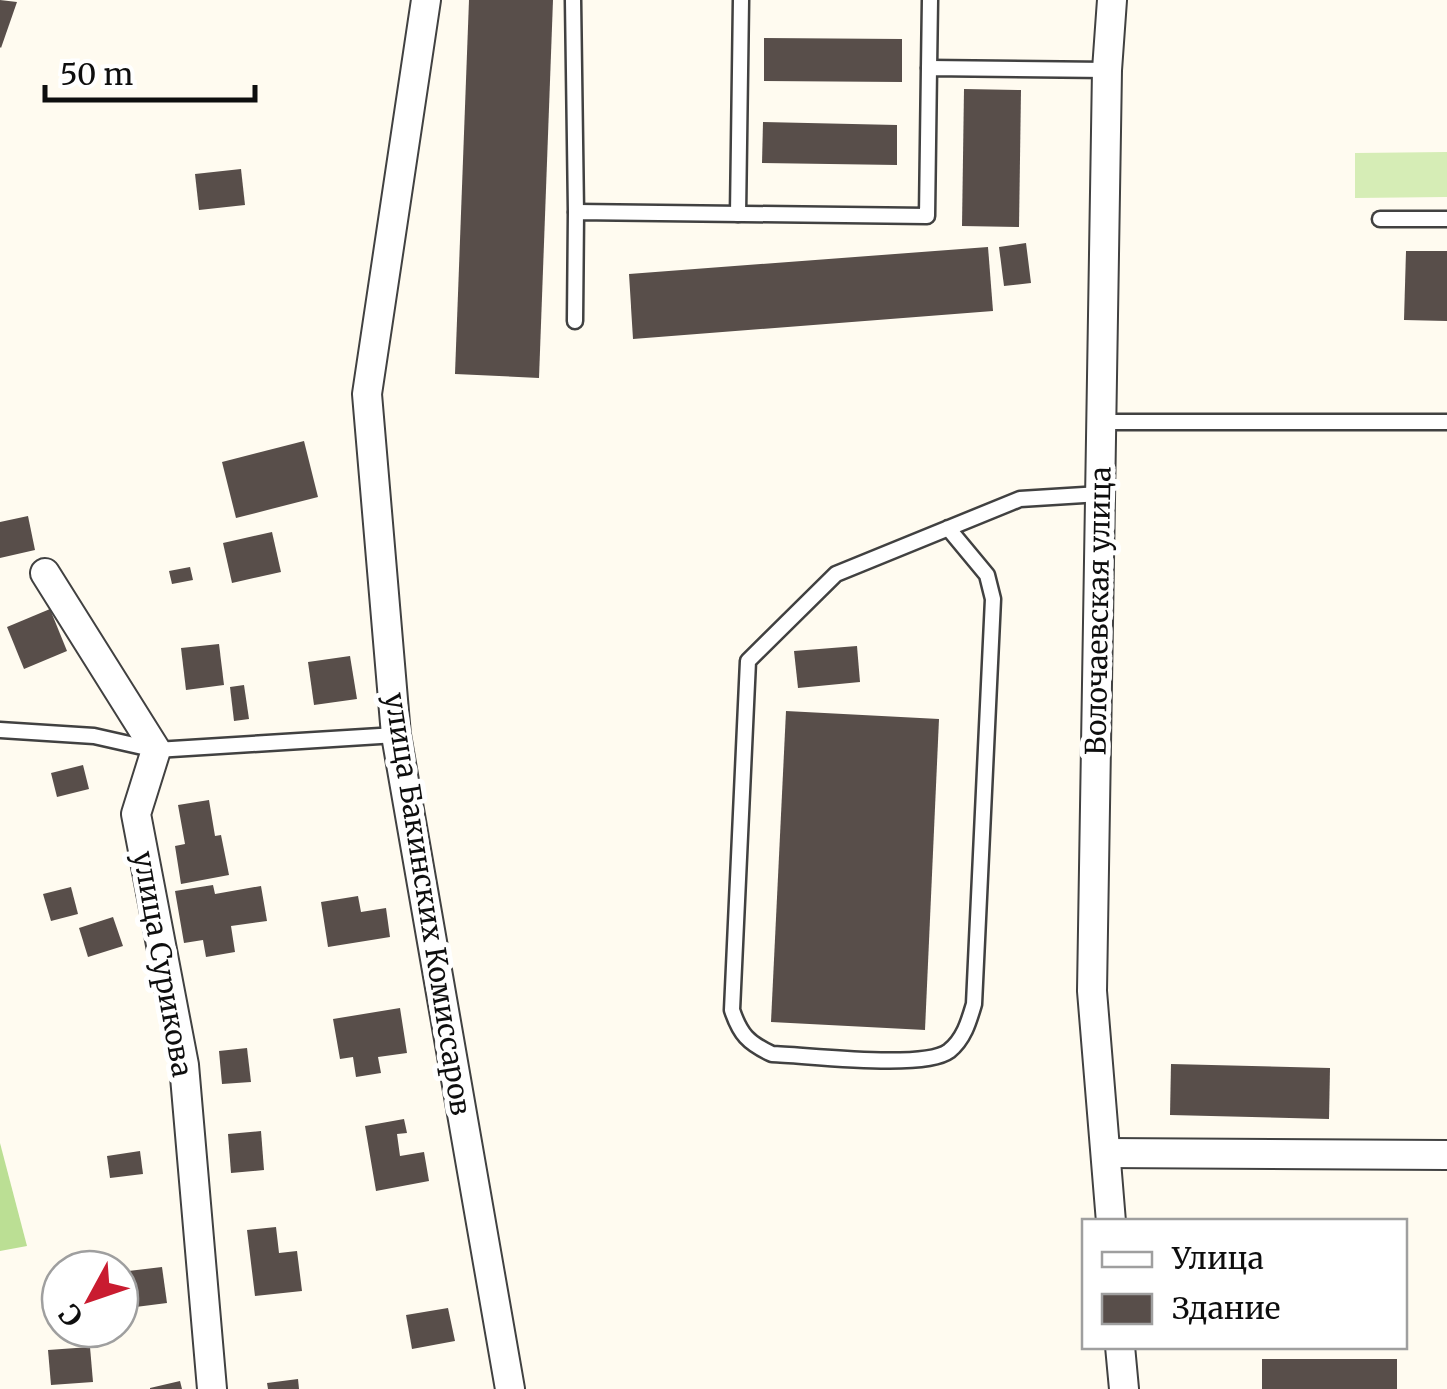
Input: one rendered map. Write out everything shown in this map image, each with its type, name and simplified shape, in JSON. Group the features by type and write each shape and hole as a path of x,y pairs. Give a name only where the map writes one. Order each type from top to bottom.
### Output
{"street":[{"name":"улица Бакинских Комиссаров","path":"426,0 368,394 396,735 510,1389"},
{"name":"Волочаевская улица","path":"1111,1219 1092,991 1107,70 1112,0"},
{"path":"46,573 156,750"},
{"name":"улица Сурикова","path":"156,750 136,814 184,1065 212,1389"},
{"path":"1106,1152 1447,1155"},
{"path":"1120,1349 1124,1389"}],"lane":[{"path":"573,0 574,321"},
{"path":"738,214 741,0"},
{"path":"576,212 928,216 930,0"},
{"path":"929,68 1107,70"},
{"path":"1380,219 1447,219"},
{"path":"1101,422 1447,422"},
{"path":"948,528 987,575 993,600 974,1004 966,1030 948,1052 920,1061 772,1054 752,1045 739,1032 732,1010 748,661 836,574 1020,498 1100,494"},
{"path":"0,730 94,736 156,750 396,735"}],"green space":[{"path":"1447,152 1447,197 1355,198 1355,153"},
{"path":"0,1143 27,1246 0,1251"}],"building":[{"path":"0,0 17,2 1,48 0,47"},
{"path":"469,0 553,0 539,378 455,374"},
{"path":"764,38 902,39 902,82 764,81"},
{"path":"964,89 1021,90 1019,227 962,226"},
{"path":"763,122 897,125 897,165 762,163"},
{"path":"241,169 245,205 199,210 195,174"},
{"path":"1026,243 1031,283 1004,286 999,247"},
{"path":"988,247 993,311 633,339 629,274"},
{"path":"1406,251 1447,251 1447,321 1404,320"},
{"path":"304,441 318,497 236,518 222,462"},
{"path":"28,516 35,550 0,558 0,522"},
{"path":"272,532 281,572 232,583 223,543"},
{"path":"190,567 193,580 172,584 169,571"},
{"path":"50,609 67,651 24,669 7,627"},
{"path":"219,644 224,685 186,690 181,648"},
{"path":"857,646 860,682 798,688 794,651"},
{"path":"350,656 357,699 314,705 308,662"},
{"path":"244,685 249,719 234,721 230,687"},
{"path":"786,711 939,719 925,1030 771,1022"},
{"path":"83,765 89,789 57,797 51,773"},
{"path":"209,800 215,836 221,835 229,875 181,884 175,846 185,844 178,805"},
{"path":"213,885 215,894 261,886 267,921 231,926 235,952 206,957 203,940 184,943 175,891"},
{"path":"71,887 78,914 51,921 43,894"},
{"path":"358,896 361,912 386,908 390,937 328,947 321,902"},
{"path":"113,917 123,946 88,957 79,928"},
{"path":"400,1008 407,1053 378,1057 381,1073 356,1077 353,1057 340,1059 333,1019"},
{"path":"247,1048 251,1082 222,1084 219,1051"},
{"path":"1171,1064 1330,1068 1329,1119 1170,1115"},
{"path":"404,1119 407,1133 397,1134 400,1156 424,1152 429,1181 376,1191 365,1126"},
{"path":"261,1131 264,1170 231,1173 228,1134"},
{"path":"140,1151 143,1174 110,1178 107,1156"},
{"path":"276,1227 279,1253 297,1251 302,1291 255,1296 247,1230"},
{"path":"162,1267 167,1303 140,1306 140,1270"},
{"path":"448,1308 455,1341 412,1349 406,1315"},
{"path":"90,1349 93,1382 51,1385 48,1350"},
{"path":"1262,1359 1397,1359 1397,1389 1262,1389"},
{"path":"298,1379 299,1389 268,1389 267,1383"},
{"path":"180,1381 182,1389 150,1389 150,1388"}]}
